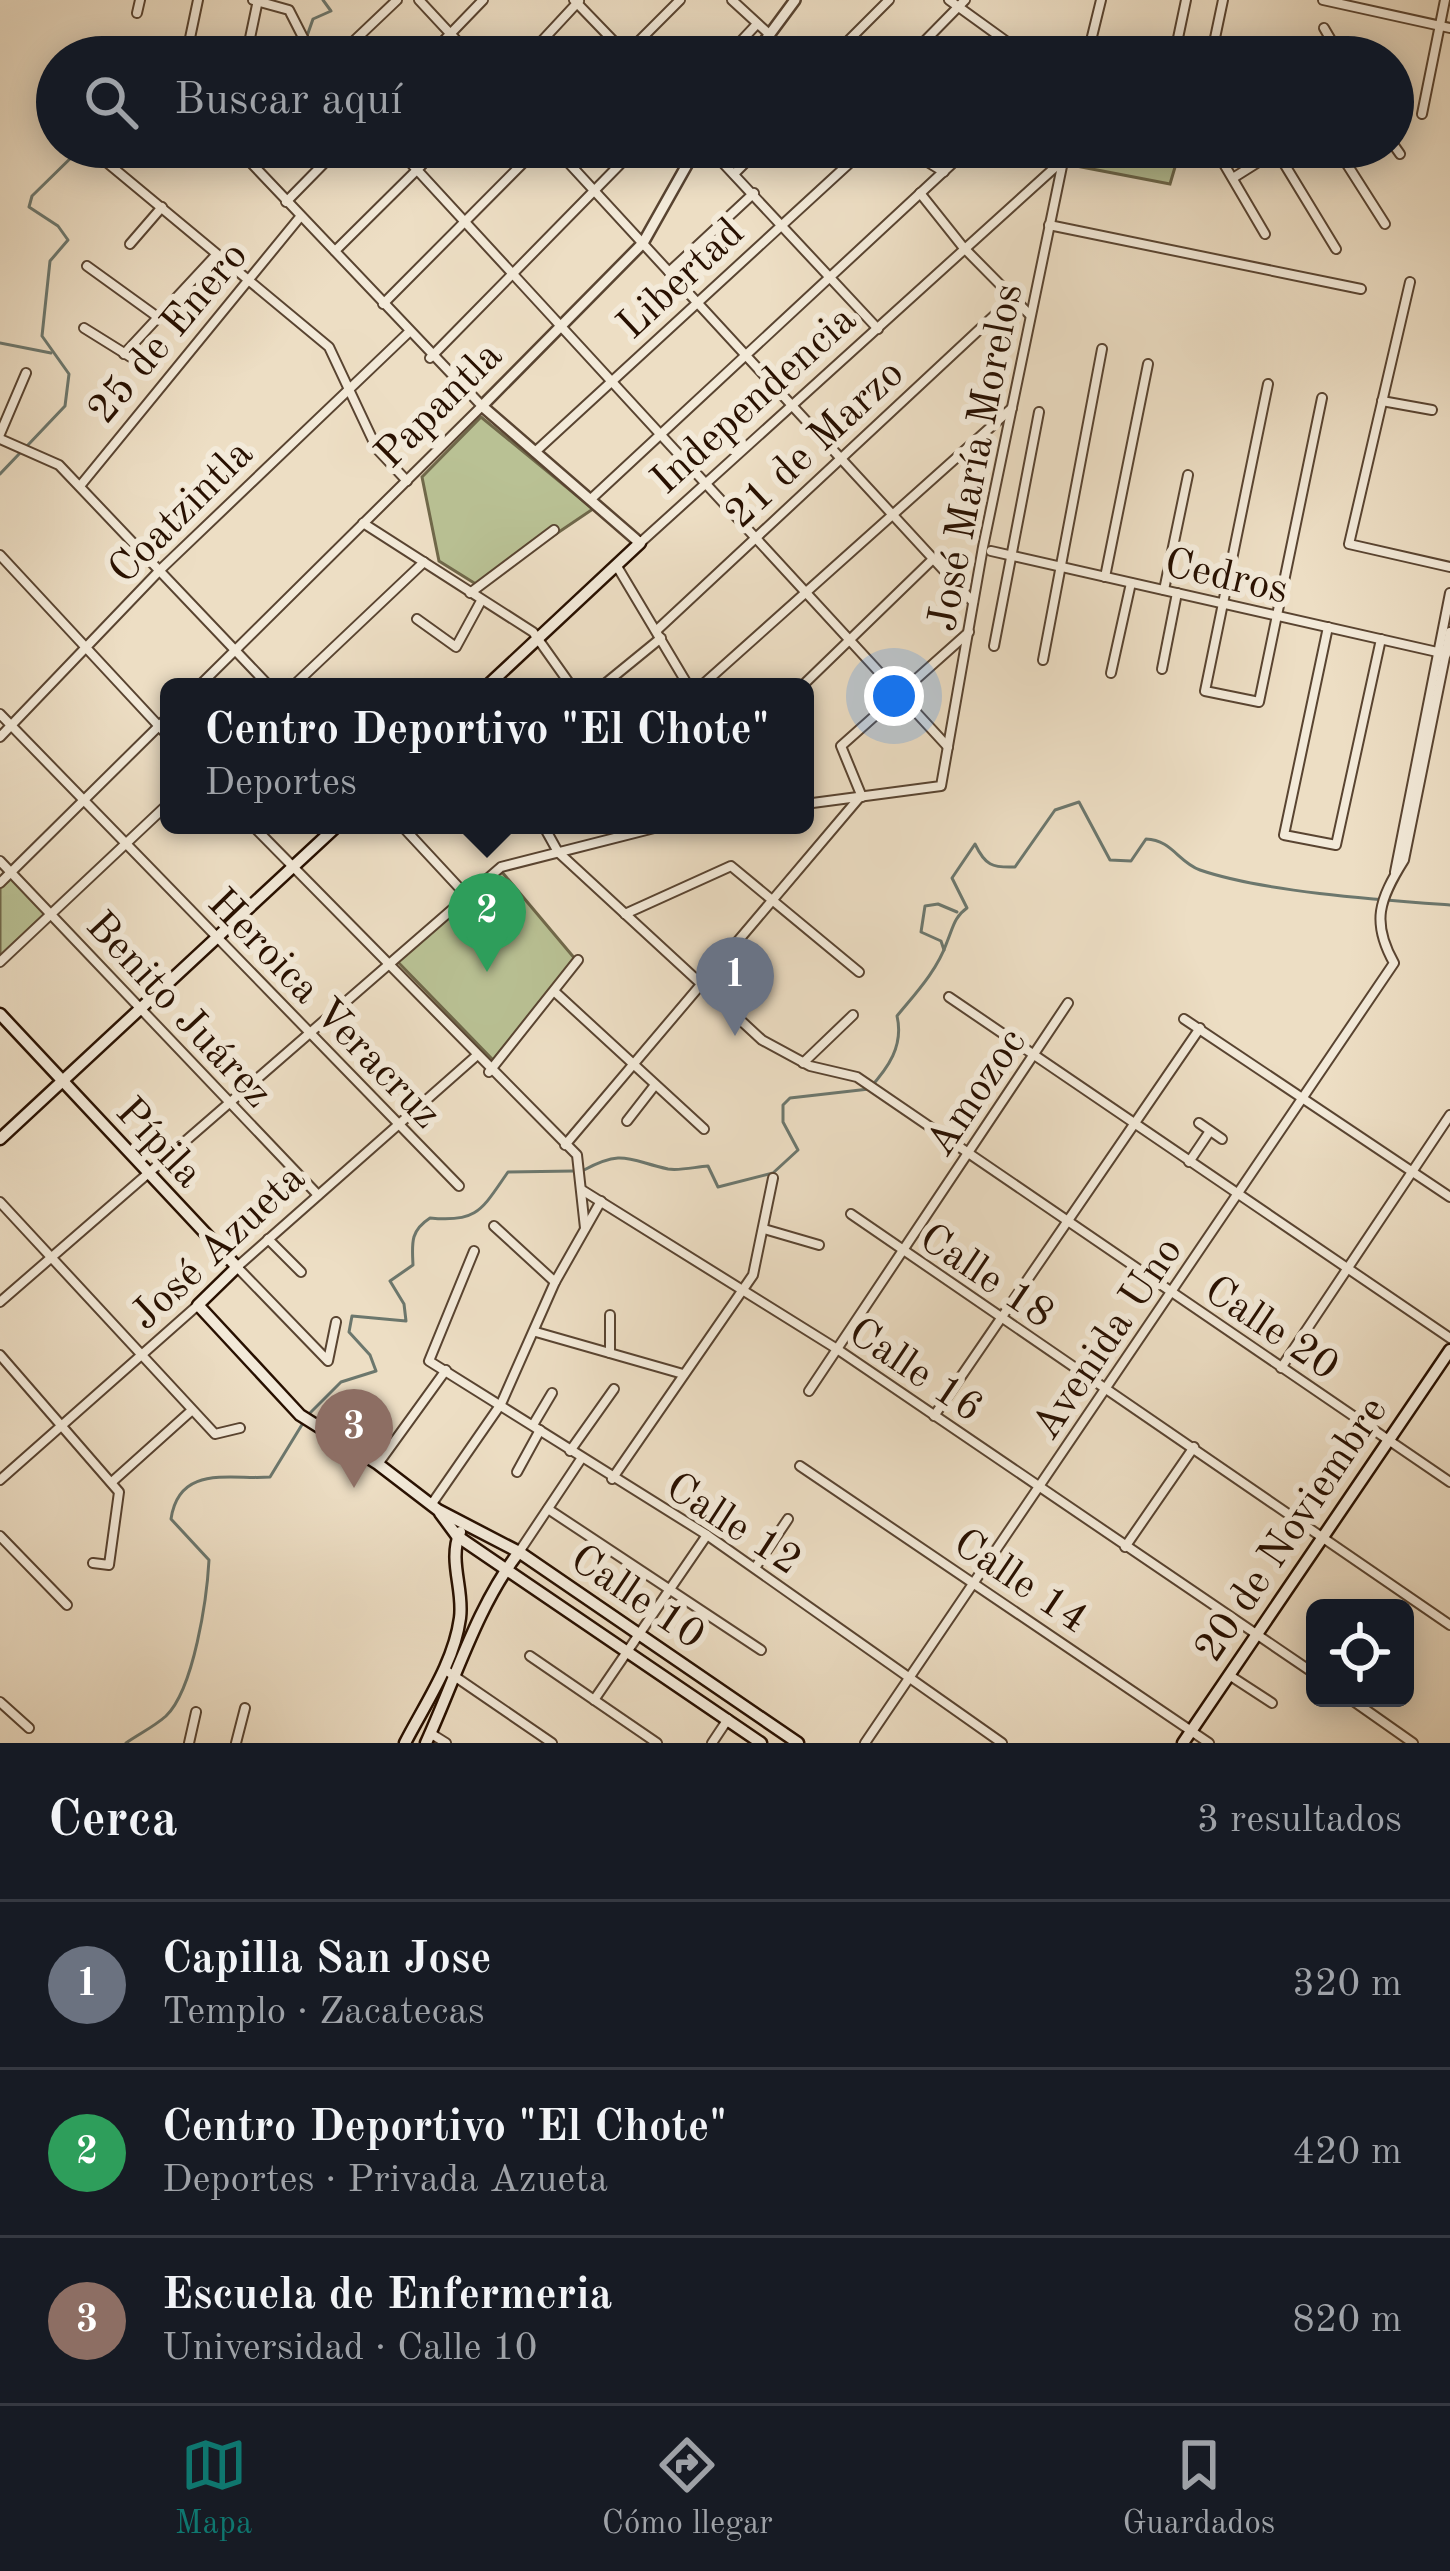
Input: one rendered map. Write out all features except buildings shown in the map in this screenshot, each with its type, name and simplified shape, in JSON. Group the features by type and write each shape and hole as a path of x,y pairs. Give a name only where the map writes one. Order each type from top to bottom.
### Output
{"main road":[{"name":"Independencia","path":"496,678 640,544"},
{"path":"0,1139 328,834"},
{"name":"Pípila","path":"0,1014 237,1267"},
{"name":"José Azueta","path":"198,1305 237,1267"},
{"name":"Calle 10","path":"198,1305 300,1415 378,1464 434,1508 458,1536 761,1743"},
{"name":"20 de Noviembre","path":"1183,1743 1450,1350"},
{"name":"Calle 10","path":"434,1508 519,1552 798,1743"},
{"path":"405,1743 444,1669 461,1613 454,1552 466,1524"},
{"path":"428,1738 478,1614 519,1552"}],"street":[{"path":"137,14 140,0"},
{"path":"190,36 198,0"},
{"path":"250,36 256,0 289,10 302,36"},
{"path":"359,36 397,0"},
{"path":"419,0 450,34 483,0"},
{"path":"645,36 680,0"},
{"path":"733,0 763,36"},
{"path":"767,36 795,0"},
{"path":"853,36 890,0"},
{"path":"949,0 962,3 1002,36"},
{"path":"1092,36 1101,0"},
{"path":"1178,36 1186,0"},
{"path":"1215,36 1223,0"},
{"path":"1323,0 1371,5 1445,27"},
{"path":"1422,114 1445,27 1444,0"},
{"path":"546,36 577,1 608,36"},
{"path":"930,36 962,3"},
{"path":"746,36 757,24"},
{"path":"1324,28 1329,36"},
{"path":"114,168 328,347 377,449 406,481"},
{"path":"255,168 430,358 640,544"},
{"path":"286,202 319,168"},
{"path":"383,304 519,168"},
{"path":"573,168 974,603"},
{"path":"430,358 616,168"},
{"name":"Papantla","path":"207,678 643,243 685,168"},
{"path":"728,168 878,329"},
{"path":"734,174 740,168"},
{"name":"Libertad","path":"534,453 843,168"},
{"path":"937,168 944,172"},
{"path":"591,499 948,168"},
{"name":"Independencia","path":"640,544 1054,168"},
{"name":"José María Morelos","path":"814,803 941,786 1061,168"},
{"path":"1227,168 1265,234"},
{"path":"1233,178 1247,168"},
{"path":"1287,168 1336,249"},
{"path":"1349,168 1384,224"},
{"path":"335,251 417,170 948,747"},
{"path":"669,272 754,194"},
{"path":"920,194 1011,300 1030,315"},
{"path":"130,244 162,207"},
{"name":"25 de Enero","path":"80,486 300,217"},
{"path":"1049,225 1361,289"},
{"path":"124,354 216,255"},
{"path":"87,266 159,318"},
{"path":"1410,282 1349,544 1450,567"},
{"name":"21 de Marzo","path":"611,678 839,457 1011,300"},
{"path":"84,328 145,366"},
{"name":"Coatzintla","path":"0,737 161,569 408,333"},
{"path":"1043,660 1102,349"},
{"path":"1105,577 1148,364"},
{"path":"26,373 2,438 53,460 261,678"},
{"path":"1268,384 1205,691 1259,702 1322,398"},
{"path":"1382,400 1432,410"},
{"path":"710,678 1012,408"},
{"path":"994,646 1039,412"},
{"path":"1164,590 1188,475"},
{"path":"363,523 539,638 566,678"},
{"path":"470,593 554,530"},
{"name":"Cedros","path":"991,551 1445,653"},
{"path":"0,556 159,726 0,883"},
{"path":"810,678 934,560"},
{"path":"302,678 424,562"},
{"path":"618,568 684,678"},
{"path":"1111,674 1131,583"},
{"path":"1162,669 1177,593"},
{"path":"1445,653 1450,593"},
{"path":"417,619 456,647 481,601"},
{"path":"1328,627 1284,835 1336,845 1381,639"},
{"path":"565,1144 860,797 842,746 970,631"},
{"path":"1445,653 1450,632"},
{"name":"Avenida Uno","path":"865,1743 1394,963 1379,942 1381,920 1388,886 1404,860 1445,653"},
{"name":"Heroica Veracruz","path":"0,714 459,1186"},
{"path":"0,962 160,811"},
{"path":"261,834 489,1072 577,1155 585,1228"},
{"path":"408,834 465,894"},
{"name":"Calle 20","path":"547,834 558,852 762,1040 803,1063 857,1077 1450,1482"},
{"path":"0,1302 501,867 630,834"},
{"name":"Benito Juárez","path":"0,861 318,1195"},
{"path":"625,914 731,866 859,972"},
{"path":"489,1072 578,960"},
{"path":"555,992 704,1130"},
{"path":"950,997 1450,1338"},
{"name":"Amozoc","path":"809,1391 1068,1004"},
{"path":"803,1063 853,1015"},
{"path":"1184,1019 1450,1197"},
{"path":"934,1416 1137,1127 1200,1028"},
{"name":"José Azueta","path":"237,1267 475,1057"},
{"path":"627,1121 656,1084"},
{"path":"1281,1368 1450,1115"},
{"path":"1199,1123 1222,1139"},
{"path":"1189,1162 1210,1131"},
{"path":"612,1479 753,1274 773,1178"},
{"name":"Calle 16","path":"581,1188 837,1349 1306,1668"},
{"path":"434,1508 501,1404 555,1282 601,1201"},
{"path":"0,1202 215,1434 240,1428"},
{"name":"Calle 18","path":"851,1214 1450,1625"},
{"path":"494,1226 555,1282"},
{"path":"764,1229 819,1245"},
{"path":"268,1239 301,1272"},
{"name":"Calle 12","path":"474,1251 429,1360 707,1535 1002,1743"},
{"name":"Pípila","path":"237,1267 328,1361 336,1322"},
{"name":"José Azueta","path":"0,1480 198,1305"},
{"path":"610,1316 610,1354"},
{"path":"536,1332 683,1375"},
{"path":"0,1355 113,1481 119,1506 109,1565 93,1563"},
{"path":"378,1464 446,1370"},
{"path":"570,1452 614,1389"},
{"path":"518,1472 552,1393"},
{"path":"113,1481 191,1411"},
{"path":"1125,1547 1194,1448"},
{"path":"519,1552 581,1459"},
{"name":"Calle 14","path":"800,1466 1209,1743"},
{"path":"548,1509 761,1651"},
{"path":"755,1568 788,1519"},
{"path":"594,1700 707,1535"},
{"path":"0,1536 67,1605"},
{"path":"530,1656 657,1743"},
{"path":"444,1669 552,1743"},
{"path":"1229,1675 1272,1703"},
{"path":"0,1702 29,1728"},
{"path":"1362,1707 1413,1743"},
{"path":"236,1743 244,1708"},
{"path":"189,1743 196,1712"},
{"path":"712,1743 728,1719"},
{"path":"428,1738 446,1743"}],"green space":[{"path":"1087,168 1175,168 1170,184"},
{"path":"481,417 593,509 479,586 439,561 422,477"},
{"path":"502,872 576,960 493,1060 394,958"},
{"path":"12,877 46,913 0,957 0,887"}],"waterway":[{"path":"307,36 313,19 331,11 323,0"},
{"path":"27,446 65,406 69,374 42,336 50,261 68,240 58,226 29,207 32,196 61,168"},
{"path":"0,343 51,353"},
{"path":"0,474 20,453"},
{"path":"584,1170 617,1158 672,1169 708,1166 718,1187 773,1173 798,1150 783,1122 783,1105 790,1098 869,1089 888,1065 898,1037 897,1016 932,972 967,908 952,878 975,844 990,864 1015,867 1055,810 1079,802 1110,860 1131,861 1146,839 1155,840 1192,866 1226,878 1323,894 1450,905"},
{"path":"944,950 941,941 921,932 925,906 938,904 957,912"},
{"path":"308,1415 341,1382 376,1371 370,1355 349,1332 352,1316 406,1321 404,1304 390,1281 413,1265 414,1238 423,1223 477,1211 508,1172 574,1171"},
{"path":"126,1743 162,1720 176,1703 197,1642 209,1560 171,1519 176,1502 184,1490 208,1478 270,1477 303,1423"}],"place":[{"name":"Centro Deportivo \"El Chote\"","path":"487,972"},
{"name":"Capilla San Jose","path":"735,1036"},
{"name":"Escuela de Enfermeria","path":"354,1488"}]}
